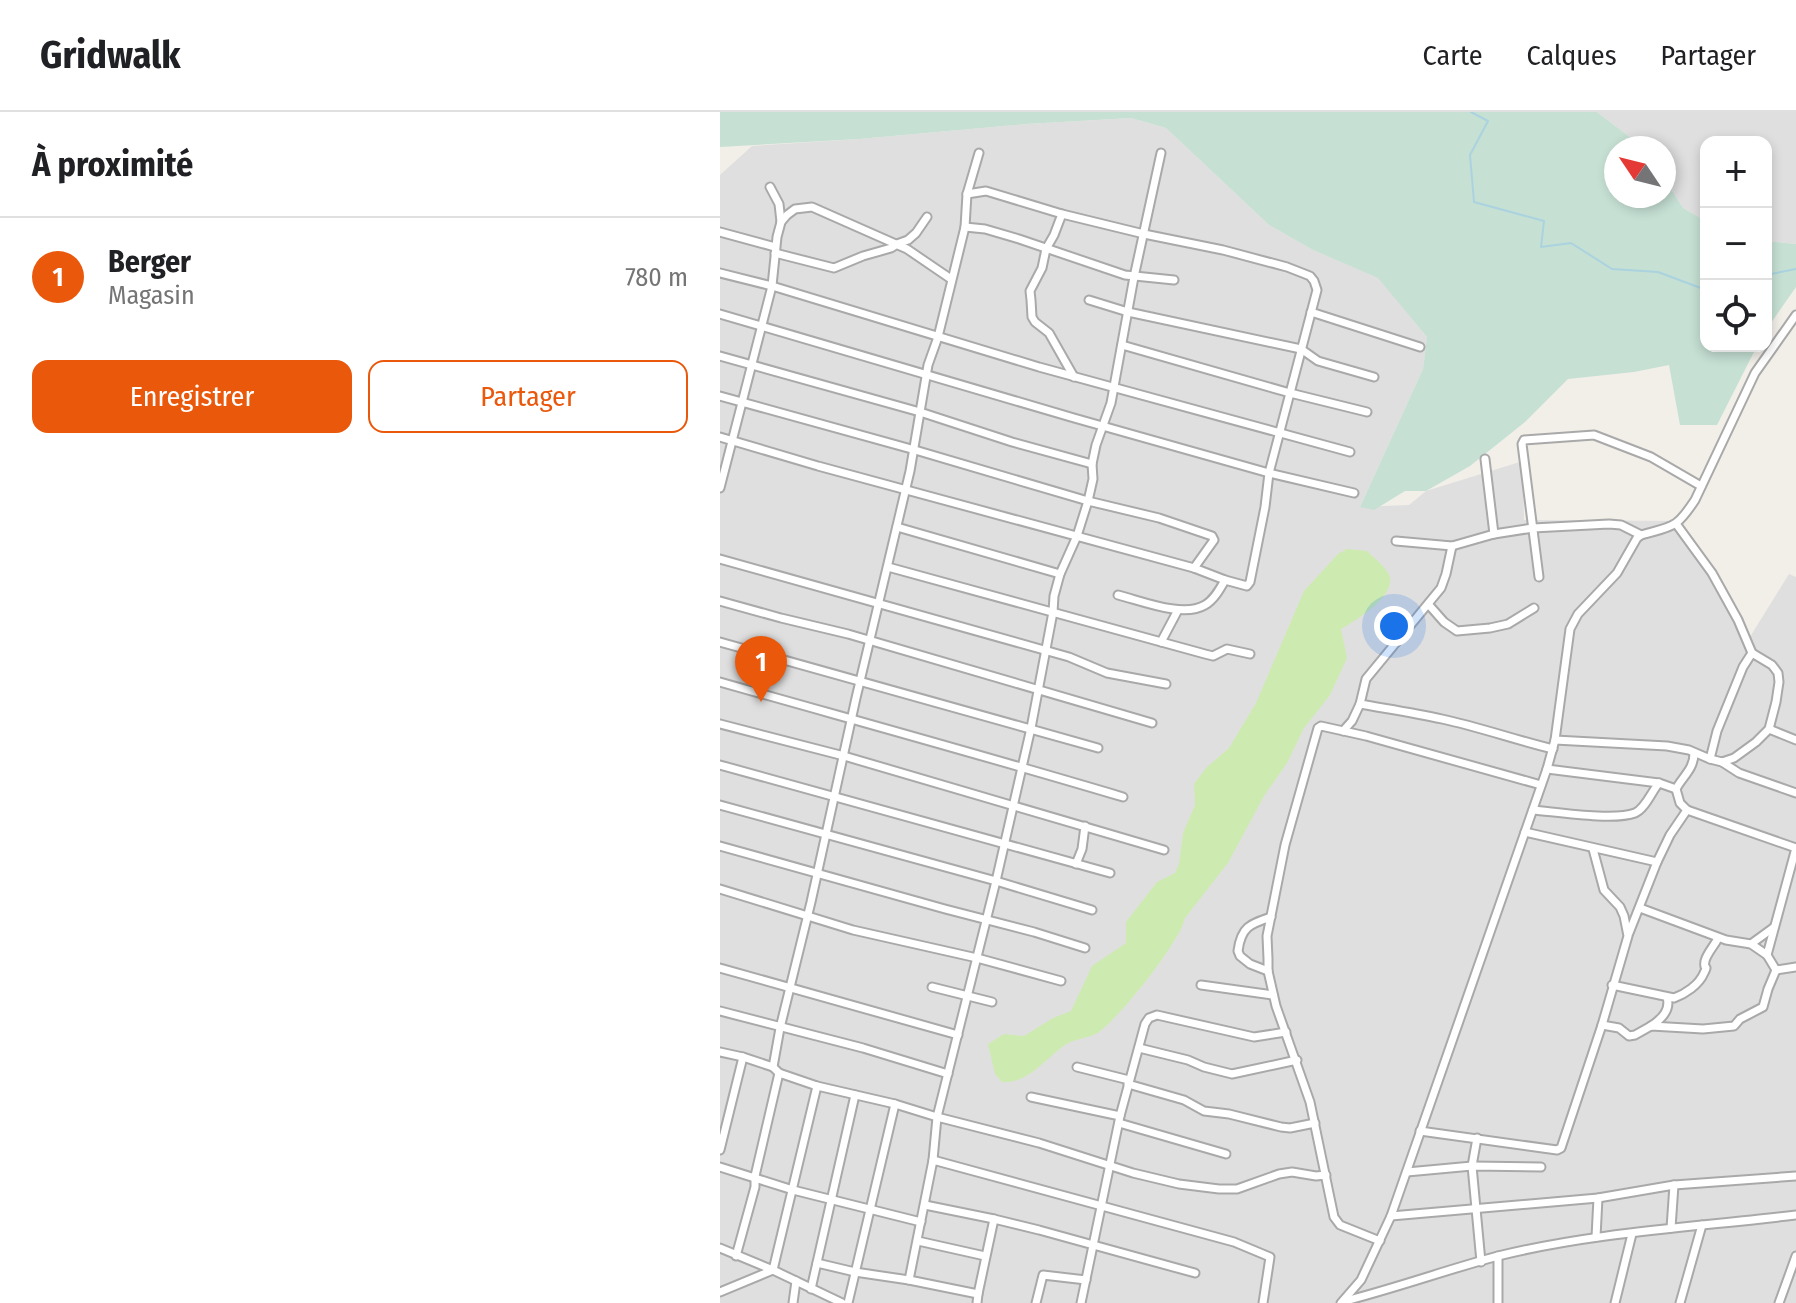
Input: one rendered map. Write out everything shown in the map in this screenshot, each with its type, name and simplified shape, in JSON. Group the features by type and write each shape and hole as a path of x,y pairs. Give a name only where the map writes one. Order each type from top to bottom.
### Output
{"street":[{"path":"736,1256 755,1187 776,1070 780,1028 915,450 932,351 965,227 967,194 979,153"},
{"path":"909,1280 933,1160 937,1117 1005,845 1031,728 1054,596 1088,501 1096,445 1111,403 1161,153"},
{"path":"720,488 772,286 781,222 779,204 770,187"},
{"path":"720,437 1194,568 1247,586 1265,507 1269,473 1317,290 1314,281 1310,276 1287,267 1223,250 1062,214 986,191 967,194"},
{"path":"781,222 795,209 812,207 897,244 951,279"},
{"path":"1062,214 1030,291 1032,317 1049,333 1074,377"},
{"path":"720,232 834,268 908,240 927,217"},
{"path":"965,227 985,229 1134,277 1174,280"},
{"path":"720,273 1074,377 1350,452"},
{"path":"1089,300 1128,312 1301,349 1318,361 1374,377"},
{"path":"1311,312 1420,347"},
{"path":"720,314 1074,418 1269,473 1354,493"},
{"path":"1342,1302 1361,1280 1391,1216 1547,769 1554,744 1570,629 1584,607 1617,573 1633,543 1641,535 1677,525 1689,509 1755,373 1796,315"},
{"path":"1122,345 1367,412"},
{"path":"720,356 1092,464"},
{"path":"720,396 1088,501 1159,518 1212,536 1214,540 1194,568"},
{"path":"1539,577 1522,444 1528,439 1594,435 1651,457 1701,486"},
{"path":"1485,459 1494,534"},
{"path":"1396,541 1452,546 1494,534 1533,528 1621,525 1641,535"},
{"path":"1677,525 1712,573 1752,653 1772,665 1778,673 1776,702 1769,729 1734,758 1722,762"},
{"path":"897,527 1060,574"},
{"path":"1343,731 1360,704 1366,679 1441,588 1452,546"},
{"path":"720,559 1069,657 1107,673 1166,684"},
{"path":"888,567 1213,656 1227,649 1250,654"},
{"path":"1118,595 1189,610 1212,600 1225,580"},
{"path":"720,601 979,671 1152,723"},
{"path":"1429,605 1457,631 1498,627 1534,608"},
{"path":"1161,642 1178,610"},
{"path":"720,642 1098,748"},
{"path":"1710,759 1717,731 1743,667 1752,653"},
{"path":"720,682 1123,797"},
{"path":"1360,704 1404,710 1554,744 1667,746 1689,750 1796,793"},
{"path":"720,724 844,756 1164,850"},
{"path":"1380,1241 1340,1225 1334,1217 1315,1123 1268,971 1267,936 1289,827 1318,728 1343,731 1541,785"},
{"path":"1769,729 1796,740"},
{"path":"1713,748 1697,754 1692,767 1682,777 1676,789 1680,803 1687,810 1796,848 1767,955"},
{"path":"1733,770 1734,758"},
{"path":"720,765 1110,873"},
{"path":"1547,769 1661,784 1676,789"},
{"path":"1533,810 1608,816 1635,813 1661,784 1682,777"},
{"path":"720,805 1092,910"},
{"path":"1420,1131 1559,1150 1602,1025 1628,936 1657,862 1687,810"},
{"path":"1076,864 1085,826"},
{"path":"1525,832 1657,862"},
{"path":"720,846 1085,948"},
{"path":"1593,849 1604,890 1620,907 1628,936"},
{"path":"720,889 853,930 1061,981"},
{"path":"1640,908 1718,938 1751,944 1767,955 1776,970"},
{"path":"1268,971 1250,964 1238,951 1241,937 1248,926 1271,917"},
{"path":"1751,944 1775,926"},
{"path":"1612,985 1667,997 1680,996 1697,983 1718,938"},
{"path":"1776,970 1796,967"},
{"path":"720,968 958,1035"},
{"path":"1651,1026 1703,1029 1734,1026 1740,1019 1763,1007 1776,970"},
{"path":"1201,985 1273,995"},
{"path":"932,987 992,1002"},
{"path":"1602,1025 1619,1028 1629,1036 1635,1035 1651,1026 1666,1011 1667,997"},
{"path":"720,1011 863,1048 948,1074"},
{"path":"1081,1303 1120,1119 1149,1018 1157,1015 1254,1037 1286,1032"},
{"path":"1139,1048 1232,1074 1297,1060"},
{"path":"720,1052 743,1057 817,1086 895,1104 1179,1184 1219,1189 1243,1188 1279,1174 1326,1175"},
{"path":"720,1150 743,1057"},
{"path":"1077,1067 1184,1100 1210,1112 1290,1128 1315,1123"},
{"path":"773,1270 817,1086"},
{"path":"811,1289 855,1095"},
{"path":"1031,1097 1120,1119 1226,1154"},
{"path":"720,1248 845,1303 895,1104"},
{"path":"1477,1138 1472,1166 1481,1262"},
{"path":"933,1160 1234,1242 1269,1256 1263,1303"},
{"path":"1407,1172 1472,1166 1541,1167"},
{"path":"720,1167 793,1190 921,1222"},
{"path":"1391,1216 1598,1198 1674,1185 1796,1176"},
{"path":"1671,1228 1674,1185"},
{"path":"1596,1237 1598,1198"},
{"path":"925,1205 994,1219 1195,1273"},
{"path":"1342,1302 1498,1256 1596,1237 1796,1215"},
{"path":"817,1263 909,1280 978,1299 994,1219"},
{"path":"1680,1303 1702,1225"},
{"path":"1615,1303 1632,1234"},
{"path":"918,1241 985,1256"},
{"path":"1498,1256 1498,1303"},
{"path":"1779,1303 1796,1256"},
{"path":"720,1292 773,1270"},
{"path":"1036,1303 1043,1275 1086,1280"},
{"path":"793,1303 796,1281"}],"shaded area":[{"path":"1597,112 1796,112 1796,244 1772,242 1772,136 1700,136 1700,218 1683,208 1676,197 1676,136 1628,136"},
{"path":"1131,118 1166,128 1269,225 1313,250 1379,278 1427,337 1423,369 1360,507 1409,505 1426,491 1523,461 1524,520 1681,521 1748,640 1789,574 1796,577 1796,1303 720,1303 720,175 752,146"}],"green space":[{"path":"720,112 1597,112 1628,136 1604,136 1604,208 1676,208 1676,197 1683,208 1700,218 1700,352 1754,352 1717,425 1680,425 1669,365 1568,379 1525,422 1470,466 1426,491 1405,491 1374,510 1360,507 1423,369 1427,337 1378,278 1313,250 1269,225 1166,128 1131,118 720,147"},
{"path":"1772,242 1796,244 1796,287 1772,321"},
{"path":"1347,549 1367,551 1382,565 1389,575 1387,591 1374,606 1341,629 1347,658 1330,695 1304,728 1228,863 1185,918 1172,944 1148,978 1109,1024 1095,1034 1065,1045 1028,1075 1002,1082 995,1074 988,1044 1004,1034 1024,1036 1071,1011 1092,966 1126,943 1126,922 1157,882 1175,873 1179,864 1183,833 1195,805 1194,784 1206,768 1229,748 1256,703 1304,591 1338,554"}],"waterway":[{"path":"1471,112 1488,121 1470,155 1474,202 1544,221 1541,247 1571,243 1612,269 1658,272 1700,288"},
{"path":"1772,274 1796,269"}],"place":[{"name":"Berger","path":"761,702"}]}
